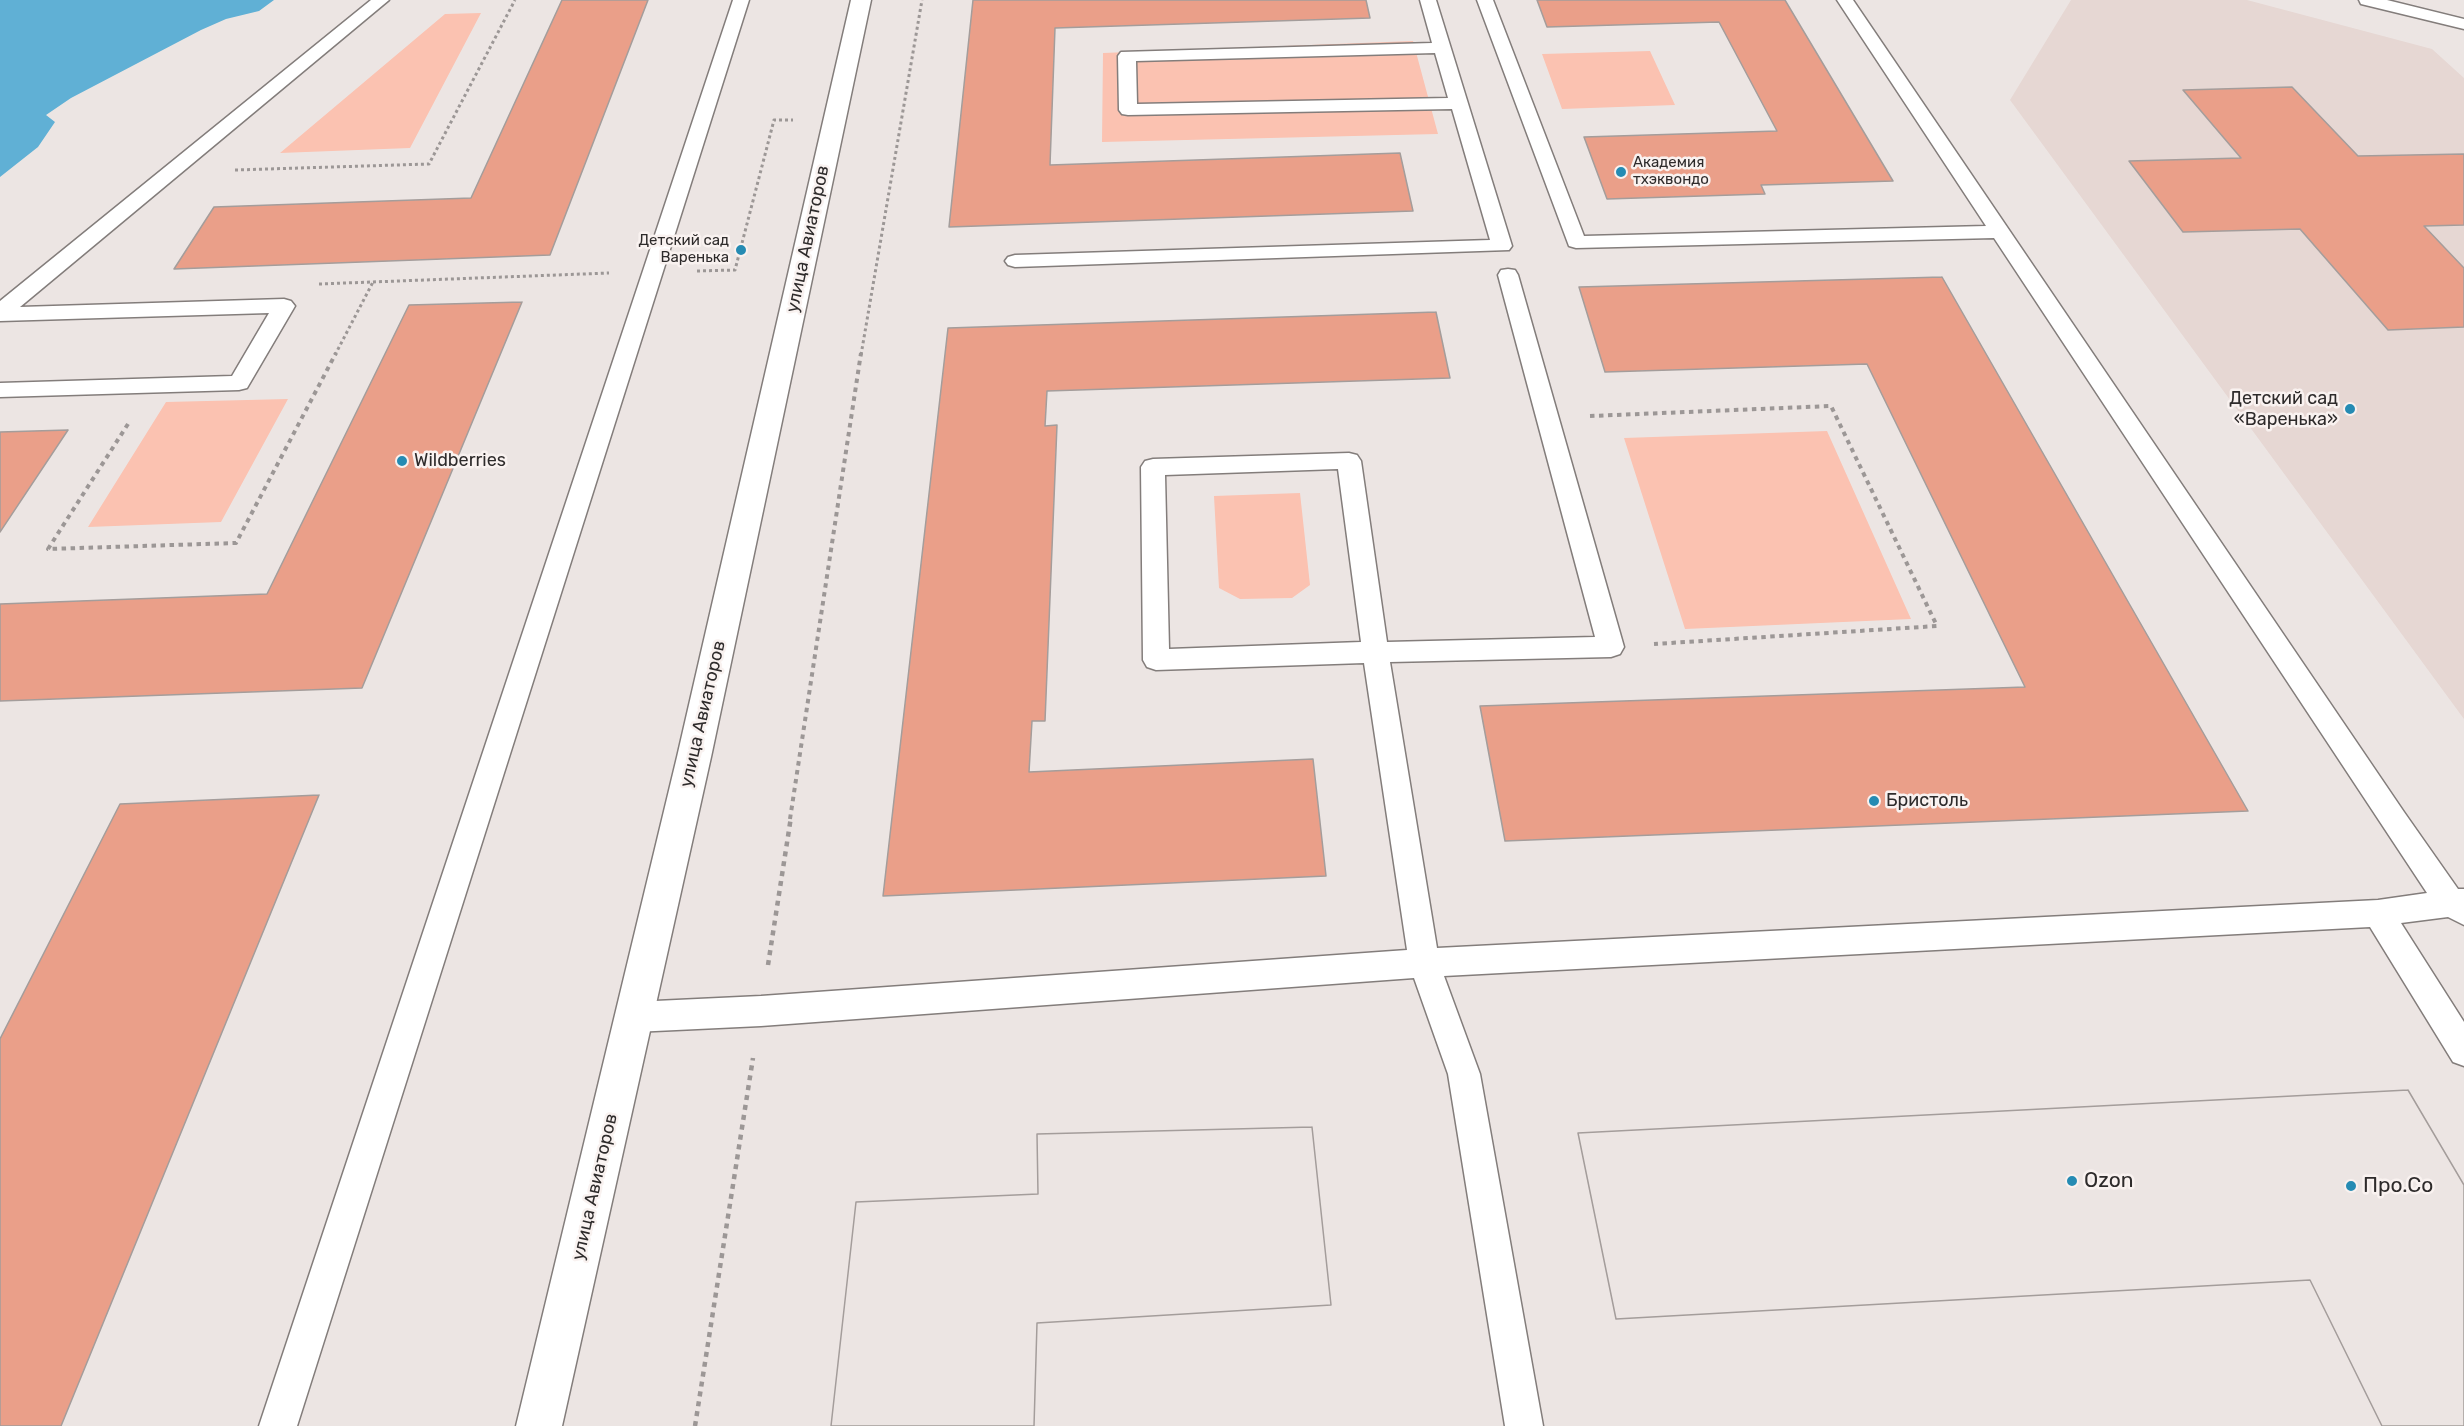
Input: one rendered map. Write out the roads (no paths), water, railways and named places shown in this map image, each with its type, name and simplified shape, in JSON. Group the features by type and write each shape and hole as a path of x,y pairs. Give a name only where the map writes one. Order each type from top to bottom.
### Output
{"street":[{"name":"улица Авиаторов","path":"539,1426 694,758 861,0"}],"lane":[{"path":"0,313 381,0"},
{"path":"278,1426 741,0"},
{"path":"1015,261 1502,246 1428,0"},
{"path":"1485,0 1576,242 2002,232"},
{"path":"634,1017 761,1011 1424,963 2378,913 2460,905 1845,0"},
{"path":"2367,0 2464,24"},
{"path":"1442,48 1127,56 1128,110 1459,103"},
{"path":"1508,275 1611,647 1375,651 1156,660 1153,467 1349,461 1375,651 1424,963 1464,1074 1524,1426"},
{"path":"0,313 284,306 239,383 0,390"},
{"path":"2378,913 2464,1052"}],"water":[{"path":"0,0 274,0 259,11 226,19 201,30 71,98 46,115 55,122 38,147 0,177"}],"place":[{"name":"Академия тхэквондо","path":"1621,172"},
{"name":"Детский сад Варенька","path":"741,250"},
{"name":"Детский сад «Варенька»","path":"2350,409"},
{"name":"Wildberries","path":"402,461"},
{"name":"Бристоль","path":"1874,801"},
{"name":"Ozon","path":"2072,1181"},
{"name":"Про.Со","path":"2351,1186"}]}
